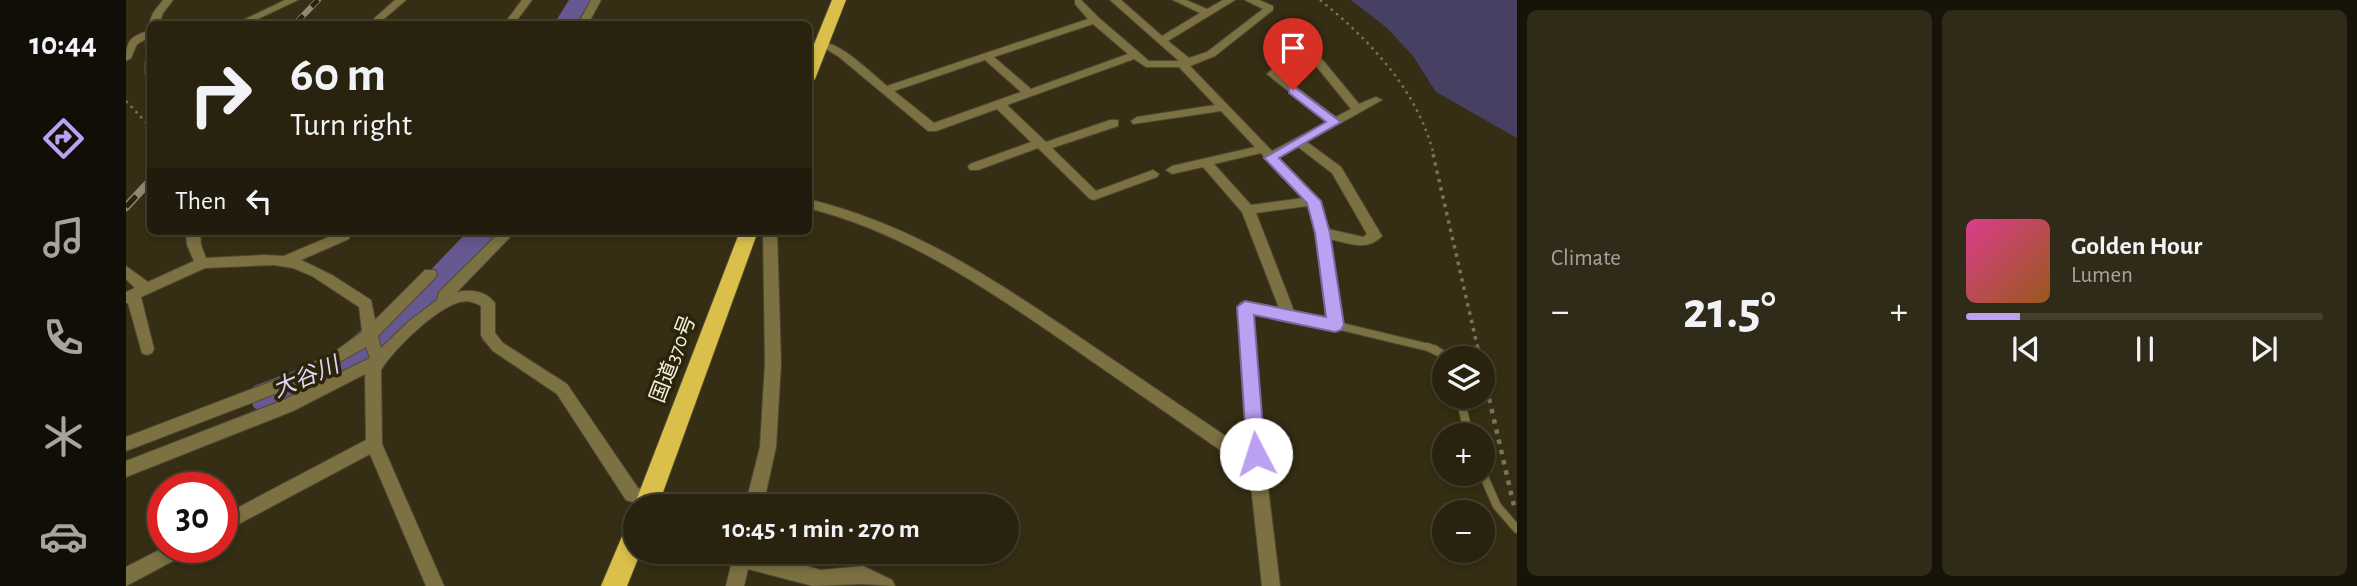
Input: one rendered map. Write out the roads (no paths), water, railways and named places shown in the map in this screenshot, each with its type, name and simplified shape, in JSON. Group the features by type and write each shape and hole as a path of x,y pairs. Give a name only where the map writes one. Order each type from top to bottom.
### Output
{"highway":[{"path":"812,70 839,0"},
{"name":"国道370号","path":"650,494 747,235"},
{"path":"614,586 623,564"}],"street":[{"path":"155,21 168,0"},
{"path":"247,21 293,0"},
{"path":"376,21 401,0"},
{"path":"511,21 528,0"},
{"path":"585,21 596,0"},
{"path":"1115,0 1185,63 1313,201 1322,233 1335,325 1245,307 1256,454 1271,586"},
{"path":"1178,0 1207,13"},
{"path":"1161,40 1230,0"},
{"path":"1078,2 1146,64 1185,63 1212,54 1270,8 1250,0"},
{"path":"886,90 1095,20"},
{"path":"126,58 134,42 147,35"},
{"path":"823,44 843,55 932,128 1136,55"},
{"path":"1335,122 1272,74 1298,51 1312,54 1358,110"},
{"path":"986,56 1029,93"},
{"path":"1172,170 1267,153 1298,142 1376,100"},
{"path":"999,104 1094,196 1153,174"},
{"path":"1137,121 1224,107"},
{"path":"974,167 1114,123"},
{"path":"1298,142 1337,170 1375,236 1365,242 1322,233"},
{"path":"989,145 1001,157"},
{"path":"1206,162 1248,210 1289,316"},
{"path":"1248,210 1313,201"},
{"path":"812,204 841,209 884,225 938,253 994,286 1229,447 1256,454"},
{"path":"193,235 194,245 203,263"},
{"path":"286,261 344,235"},
{"path":"444,301 444,296 505,235"},
{"path":"757,494 768,447 772,375 770,235"},
{"path":"135,293 203,263 258,259 286,261 313,271 366,304 373,347 374,444 435,586"},
{"path":"126,271 135,293 147,349"},
{"path":"126,444 296,379 342,354 373,347 392,314 430,274"},
{"path":"126,469 287,406 444,301 470,296 482,298 488,303 488,335 498,346 562,389 632,494"},
{"path":"238,516 374,444"},
{"path":"126,577 152,563"},
{"path":"735,586 740,564"},
{"path":"772,564 821,579 863,575 886,586"}],"lane":[{"path":"1335,325 1432,348"},
{"path":"1488,486 1497,506 1517,529"}],"waterway":[{"name":"大谷川","path":"567,21 580,0"},
{"name":"大谷川","path":"266,397 340,368 433,288 482,235"}],"railway":[{"path":"298,21 318,0"},
{"path":"126,207 147,184"}]}
